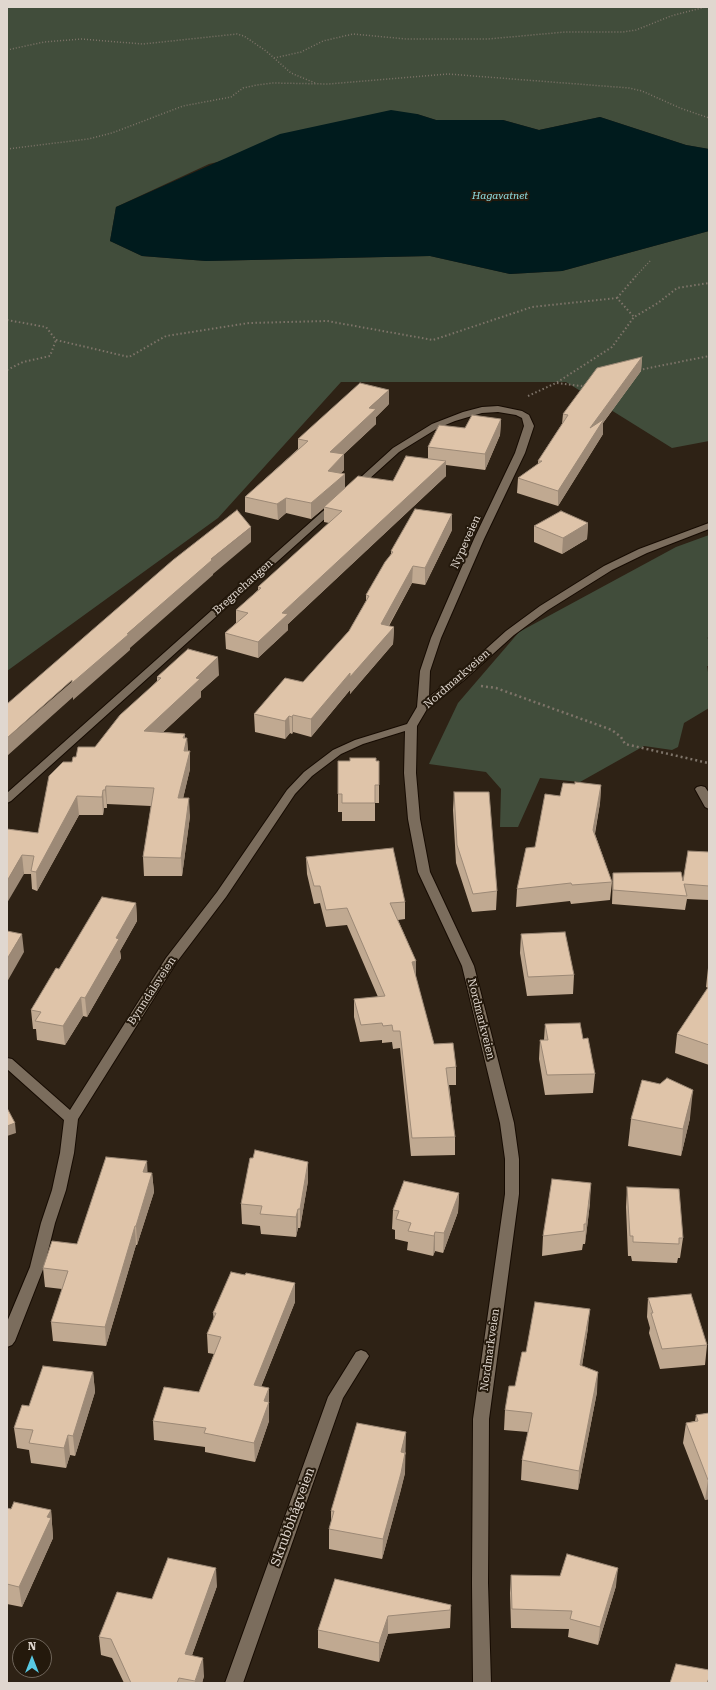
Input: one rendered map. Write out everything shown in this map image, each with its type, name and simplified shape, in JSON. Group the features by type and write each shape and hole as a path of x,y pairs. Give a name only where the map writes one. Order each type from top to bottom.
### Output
{"street":[{"name":"Nypeveien","path":"423,707 424,671 436,638 479,540 520,453 529,426 526,417 519,413 498,409"},
{"name":"Bregnehaugen","path":"7,799 396,450 435,426 459,416 482,410 498,409"},
{"name":"Nordmarkveien","path":"482,1683 480,1583 481,1419 512,1194 512,1159 507,1123 468,966 424,872 414,819 410,773 411,726 423,707 510,633 544,608 608,568 644,550 709,526"},
{"name":"Bynndalsveien","path":"7,1341 37,1267 59,1190 67,1153 71,1119 171,961 222,894 291,792 308,774 336,752 359,742 411,726"},
{"path":"701,789 709,805"},
{"path":"7,1062 71,1119"},
{"name":"Skrubbhågveien","path":"234,1683 336,1397 361,1356"}],"path":[{"path":"274,58 301,52 323,41 353,34 406,39 488,39 566,32 623,32 636,30 671,16 705,7"},
{"path":"7,50 44,42 102,40 143,44 237,34 249,40 274,58 291,73 308,79 315,84"},
{"path":"7,150 88,139 112,133 183,106 231,97 243,88 257,85 338,84 448,74 582,83 629,88 642,91 680,108 709,118"},
{"path":"7,320 46,327 56,340 128,357 166,336 249,323 327,320 433,340 532,307 617,298 650,260"},
{"path":"498,409 556,383 612,347 634,317 658,303 677,288 709,283"},
{"path":"617,298 634,317"},
{"path":"7,370 23,362 50,356 56,340"},
{"path":"636,371 709,356"},
{"path":"556,383 581,386 595,382"},
{"path":"454,682 496,688 612,730 621,737 624,744 708,762"}],"green space":[{"path":"7,7 709,7 709,149 686,145 600,117 539,130 503,120 436,120 417,114 209,164 116,207 110,241 142,256 206,261 430,256 510,274 562,271 709,231 709,441 672,448 566,382 341,382 218,518 7,671"},
{"path":"709,535 709,637 707,638 709,639 709,666 707,666 709,678 709,708 684,723 678,747 672,750 644,746 580,782 540,778 518,827 500,827 501,789 486,772 429,764 458,703 519,632 676,547"}],"water":[{"name":"Hagavatnet","path":"391,110 417,114 436,120 503,120 539,130 600,117 686,145 709,149 709,231 562,271 510,274 430,256 206,261 142,256 110,241 116,207 280,134"}],"building":[{"path":"642,357 590,428 604,419 558,491 518,478 542,461 538,461 568,415 563,414 597,368"},
{"path":"360,383 389,390 369,408 376,409 330,452 344,454 328,471 345,474 311,503 286,498 277,504 245,497 308,441 298,439"},
{"path":"472,415 501,419 485,454 428,447 439,425 465,428"},
{"path":"406,456 446,461 282,613 288,614 258,642 225,633 248,613 236,610 261,588 258,587 342,511 324,507 358,476 393,481"},
{"path":"415,509 452,514 425,568 413,566 381,624 394,627 350,677 350,673 311,719 293,715 292,717 289,716 285,721 254,714 285,678 303,682 349,631 369,596 366,595 385,562 393,552 391,551"},
{"path":"237,510 251,527 211,559 212,560 127,634 129,634 72,683 72,680 7,738 7,704 173,560"},
{"path":"561,511 588,523 563,538 534,526"},
{"path":"188,649 218,657 196,678 200,679 144,731 185,734 183,738 187,738 184,751 190,751 178,798 189,798 181,858 143,857 154,788 106,786 105,790 103,790 102,797 77,796 36,872 31,871 34,856 22,855 7,881 7,829 38,833 49,776 63,762 72,762 73,757 76,757 78,747 95,747 120,715 161,678 157,677"},
{"path":"350,758 376,758 376,761 379,761 379,785 375,785 375,803 342,803 342,794 338,794 338,761 350,761"},
{"path":"575,782 601,785 593,830 612,882 572,885 571,883 517,889 526,848 535,847 545,794 560,796 563,783 575,784"},
{"path":"454,792 489,792 497,891 473,894 457,845"},
{"path":"393,848 405,902 390,903 416,961 412,962 434,1044 453,1043 456,1067 446,1068 455,1137 412,1138 400,1031 393,1031 392,1025 383,1026 382,1023 361,1025 354,999 385,996 347,908 326,910 320,886 314,886 306,857"},
{"path":"688,851 709,852 709,886 684,884 687,896 613,890 613,873 681,872 683,881"},
{"path":"102,897 136,903 116,938 119,939 85,998 81,997 63,1026 35,1021 41,1012 31,1010 56,968 59,969"},
{"path":"7,931 22,934 7,959"},
{"path":"565,932 574,975 528,977 521,934"},
{"path":"709,986 709,1045 677,1034"},
{"path":"580,1023 583,1039 588,1038 595,1074 547,1075 540,1040 548,1040 545,1024"},
{"path":"667,1078 693,1090 683,1129 631,1119 642,1080 660,1084"},
{"path":"7,1108 15,1123 7,1126"},
{"path":"255,1150 308,1162 300,1209 298,1209 296,1217 260,1214 262,1206 241,1204 250,1158 253,1158"},
{"path":"106,1157 147,1161 143,1172 152,1173 105,1327 51,1322 68,1271 43,1268 52,1241 77,1244"},
{"path":"552,1179 591,1183 584,1231 543,1236"},
{"path":"404,1181 459,1193 444,1233 435,1232 434,1236 408,1231 411,1223 396,1219 399,1211 393,1210"},
{"path":"627,1187 679,1189 683,1238 679,1238 679,1244 633,1242 633,1236 630,1236"},
{"path":"231,1272 245,1275 246,1273 295,1283 254,1385 269,1388 264,1401 269,1402 254,1443 204,1433 206,1428 153,1421 164,1387 199,1392 221,1337 207,1334 216,1313 213,1313"},
{"path":"691,1294 707,1345 662,1349 648,1298"},
{"path":"535,1302 590,1309 580,1365 598,1372 579,1471 522,1460 532,1413 505,1410 509,1386 515,1386 522,1352 526,1352"},
{"path":"43,1366 93,1372 73,1436 68,1435 64,1448 29,1443 33,1430 14,1428 22,1405 29,1406"},
{"path":"709,1413 708,1480 686,1423 698,1421 696,1415"},
{"path":"357,1423 406,1432 401,1452 405,1453 401,1473 383,1539 329,1529 334,1511 331,1511"},
{"path":"14,1502 51,1510 47,1517 51,1518 19,1587 7,1584 7,1508 11,1509"},
{"path":"567,1554 618,1568 600,1627 570,1619 572,1611 512,1609 511,1575 560,1576"},
{"path":"168,1558 216,1568 185,1654 203,1658 195,1681 179,1678 177,1683 131,1683 111,1639 99,1637 117,1592 152,1599"},
{"path":"335,1579 451,1605 450,1610 388,1616 379,1643 318,1630"},
{"path":"676,1664 709,1670 709,1678 707,1683 670,1683"}]}
